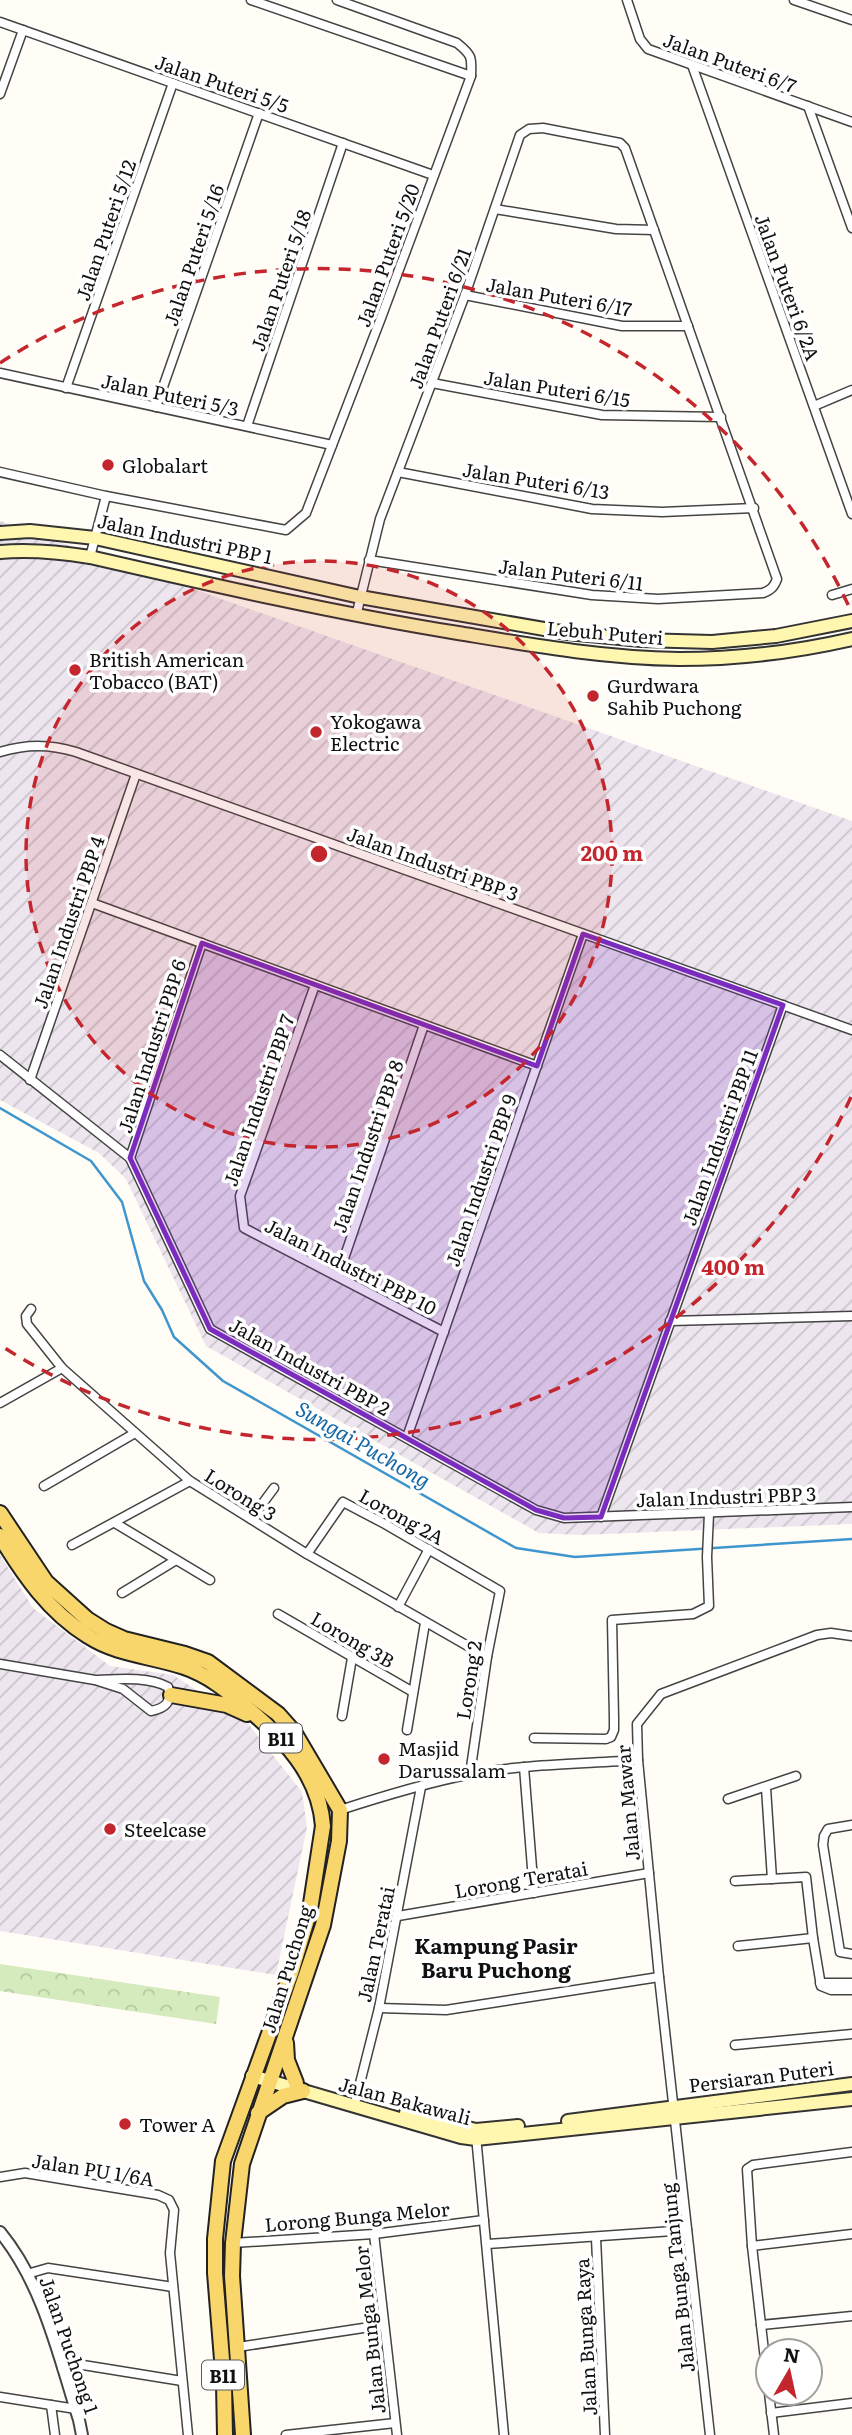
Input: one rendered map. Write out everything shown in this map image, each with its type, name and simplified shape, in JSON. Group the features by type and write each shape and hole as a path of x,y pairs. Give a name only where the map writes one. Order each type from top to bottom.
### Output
{"main road":[{"name":"Jalan Industri PBP 1","path":"0,533 43,531 95,538 362,591"},
{"name":"Jalan Industri PBP 1","path":"0,552 52,551 90,557 356,616"},
{"name":"Lebuh Puteri","path":"362,591 527,627 640,640 712,642 757,638 852,621"},
{"name":"Lebuh Puteri","path":"356,616 592,653 667,658 769,654 852,639"},
{"name":"B11","path":"0,1513 46,1582 87,1619 124,1639 208,1662 278,1714 294,1732 340,1810"},
{"name":"Jalan Puchong","path":"0,1536 34,1587 86,1636 122,1651 185,1667 229,1692 275,1731 291,1749 305,1770 318,1798 323,1826 310,1910 291,1973 223,2161 215,2239 215,2273 224,2384 225,2435"},
{"path":"170,1695 239,1709 275,1731"},
{"name":"Jalan Puchong","path":"243,2435 232,2276 242,2164 323,1925 339,1841 340,1810"},
{"path":"258,2113 300,2087 287,2060 286,2034"},
{"name":"Jalan Bakawali","path":"253,2074 461,2137 545,2124 675,2112"},
{"name":"Persiaran Puteri","path":"675,2112 852,2084"},
{"name":"Persiaran Puteri","path":"675,2112 852,2099"}],"street":[{"path":"251,0 471,76 472,59 468,51 457,43 337,0"},
{"name":"Jalan Puteri 6/7","path":"626,0 640,39 648,49 694,68 852,122"},
{"path":"794,0 852,20"},
{"name":"Jalan Puteri 5/5","path":"0,22 433,175"},
{"path":"0,94 23,30"},
{"name":"Jalan Puteri 6/2A","path":"694,68 814,406 848,488 852,514"},
{"name":"Jalan Puteri 5/20","path":"106,496 286,530 306,513 471,76"},
{"name":"Jalan Puteri 5/12","path":"66,388 173,83"},
{"path":"808,106 851,223"},
{"name":"Jalan Puteri 5/16","path":"156,407 259,114"},
{"name":"Jalan Puteri 6/21","path":"356,616 380,519 466,295 520,135 529,129 543,128 620,143 625,148 654,230"},
{"name":"Jalan Puteri 5/18","path":"247,426 343,143"},
{"path":"495,209 616,229 654,230 754,508"},
{"name":"Jalan Puteri 6/17","path":"466,295 622,326 688,326"},
{"name":"Jalan Puteri 5/3","path":"0,373 332,445"},
{"name":"Jalan Puteri 6/15","path":"432,383 602,415 721,417"},
{"path":"814,406 852,390"},
{"path":"0,472 106,496 90,557"},
{"name":"Jalan Puteri 6/13","path":"398,472 592,509 662,512 754,508"},
{"name":"Jalan Puteri 6/11","path":"369,560 592,595 658,599 763,593 770,591 777,579 754,508"},
{"path":"832,595 852,589"},
{"name":"Jalan Industri PBP 3","path":"0,752 24,746 51,746 76,751 852,1030"},
{"name":"Jalan Industri PBP 4","path":"30,1080 136,774"},
{"path":"92,903 537,1066"},
{"name":"Jalan Industri PBP 9","path":"407,1437 583,934"},
{"name":"Jalan Industri PBP 6","path":"130,1158 202,943"},
{"name":"Jalan Industri PBP 7","path":"244,1228 240,1196 315,985"},
{"name":"Jalan Industri PBP 11","path":"601,1517 783,1005"},
{"name":"Jalan Industri PBP 8","path":"338,1276 424,1025"},
{"name":"Jalan Industri PBP 2","path":"0,1055 130,1158 211,1329 536,1510 564,1518 601,1517"},
{"name":"Jalan Industri PBP 10","path":"244,1228 444,1332"},
{"name":"Lorong 3","path":"32,1309 26,1317 27,1324 62,1368 190,1482 307,1554 487,1657"},
{"path":"670,1321 852,1316"},
{"path":"0,1403 62,1368"},
{"path":"44,1486 135,1433"},
{"path":"72,1545 190,1482"},
{"path":"251,1519 274,1488"},
{"name":"Lorong 2A","path":"307,1554 343,1502 500,1591"},
{"name":"Jalan Industri PBP 3","path":"601,1517 852,1507"},
{"path":"534,1738 611,1737 614,1730 612,1620 694,1614 709,1606 709,1514"},
{"path":"115,1522 210,1580"},
{"path":"398,1607 429,1549"},
{"path":"122,1593 176,1560"},
{"name":"Lorong 2","path":"470,1774 487,1657 500,1591"},
{"name":"Lorong 3B","path":"278,1614 413,1692"},
{"path":"407,1730 425,1623"},
{"name":"Jalan Mawar","path":"675,2112 659,1978 638,1760 637,1724 661,1695 817,1635 831,1633 852,1636"},
{"path":"342,1716 352,1658"},
{"path":"0,1664 95,1680 123,1689 151,1711 161,1709 168,1703 168,1687 162,1684 121,1679 95,1680"},
{"path":"340,1810 470,1774 524,1767 638,1760"},
{"path":"524,1767 534,1893"},
{"path":"728,1799 796,1776"},
{"name":"Jalan Teratai","path":"355,2103 379,2008 421,1787"},
{"path":"765,1788 772,1879"},
{"path":"852,1825 828,1829 823,1845 840,1952 852,1954"},
{"name":"Lorong Teratai","path":"398,1916 649,1873"},
{"path":"735,1881 806,1877 821,1986 831,1990 852,1990"},
{"path":"738,1946 813,1938"},
{"path":"379,2008 446,2010 659,1978"},
{"path":"820,1983 852,1983"},
{"path":"735,2045 852,2034"},
{"name":"Jalan Bunga Tanjung","path":"675,2112 710,2435"},
{"path":"476,2134 505,2435"},
{"path":"762,2337 747,2169 753,2165 852,2152"},
{"name":"Jalan PU 1/6A","path":"0,2177 25,2173 158,2195 169,2200 174,2210 170,2253 173,2287"},
{"name":"Lorong Bunga Melor","path":"233,2243 374,2234 484,2220"},
{"path":"487,2244 687,2230"},
{"name":"Jalan Puchong 1","path":"0,2232 16,2251 45,2313 82,2435"},
{"name":"Jalan Bunga Melor","path":"374,2234 397,2435"},
{"path":"752,2246 852,2234"},
{"name":"Jalan Bunga Raya","path":"596,2238 605,2435"},
{"path":"27,2274 48,2268 173,2287 188,2435"},
{"path":"761,2325 852,2316"},
{"path":"238,2347 383,2325"},
{"path":"62,2368 83,2365 182,2381"},
{"path":"0,2397 76,2409"},
{"path":"771,2413 852,2403"},
{"path":"51,2405 55,2435"},
{"path":"770,2407 774,2435"},
{"name":"Jalan Bunga Melor","path":"286,2435 395,2423"}],"highlighted area":[{"path":"583,934 783,1005 601,1517 564,1518 536,1510 210,1329 130,1158 202,943 537,1066"}],"shaded area":[{"path":"0,521 852,821 852,1524 581,1535 539,1533 206,1346 126,1179 99,1153 0,1100"},
{"path":"0,1555 33,1608 110,1666 173,1675 246,1721 302,1792 307,1827 276,1975 0,1931"}],"green space":[{"path":"0,1964 220,1997 216,2024 0,1991"}],"waterway":[{"name":"Sungai Puchong","path":"0,1108 91,1161 122,1202 144,1281 162,1310 174,1337 223,1381 516,1548 575,1557 852,1539"}],"place":[{"name":"Globalart","path":"108,465"},
{"name":"British American Tobacco (BAT)","path":"75,670"},
{"name":"Gurdwara Sahib Puchong","path":"593,696"},
{"name":"Yokogawa Electric","path":"316,732"},
{"name":"Masjid Darussalam","path":"384,1759"},
{"name":"Steelcase","path":"110,1829"},
{"name":"Tower A","path":"125,2124"}],"district":[{"name":"Kampung Pasir Baru Puchong","path":"496,1956"}]}
